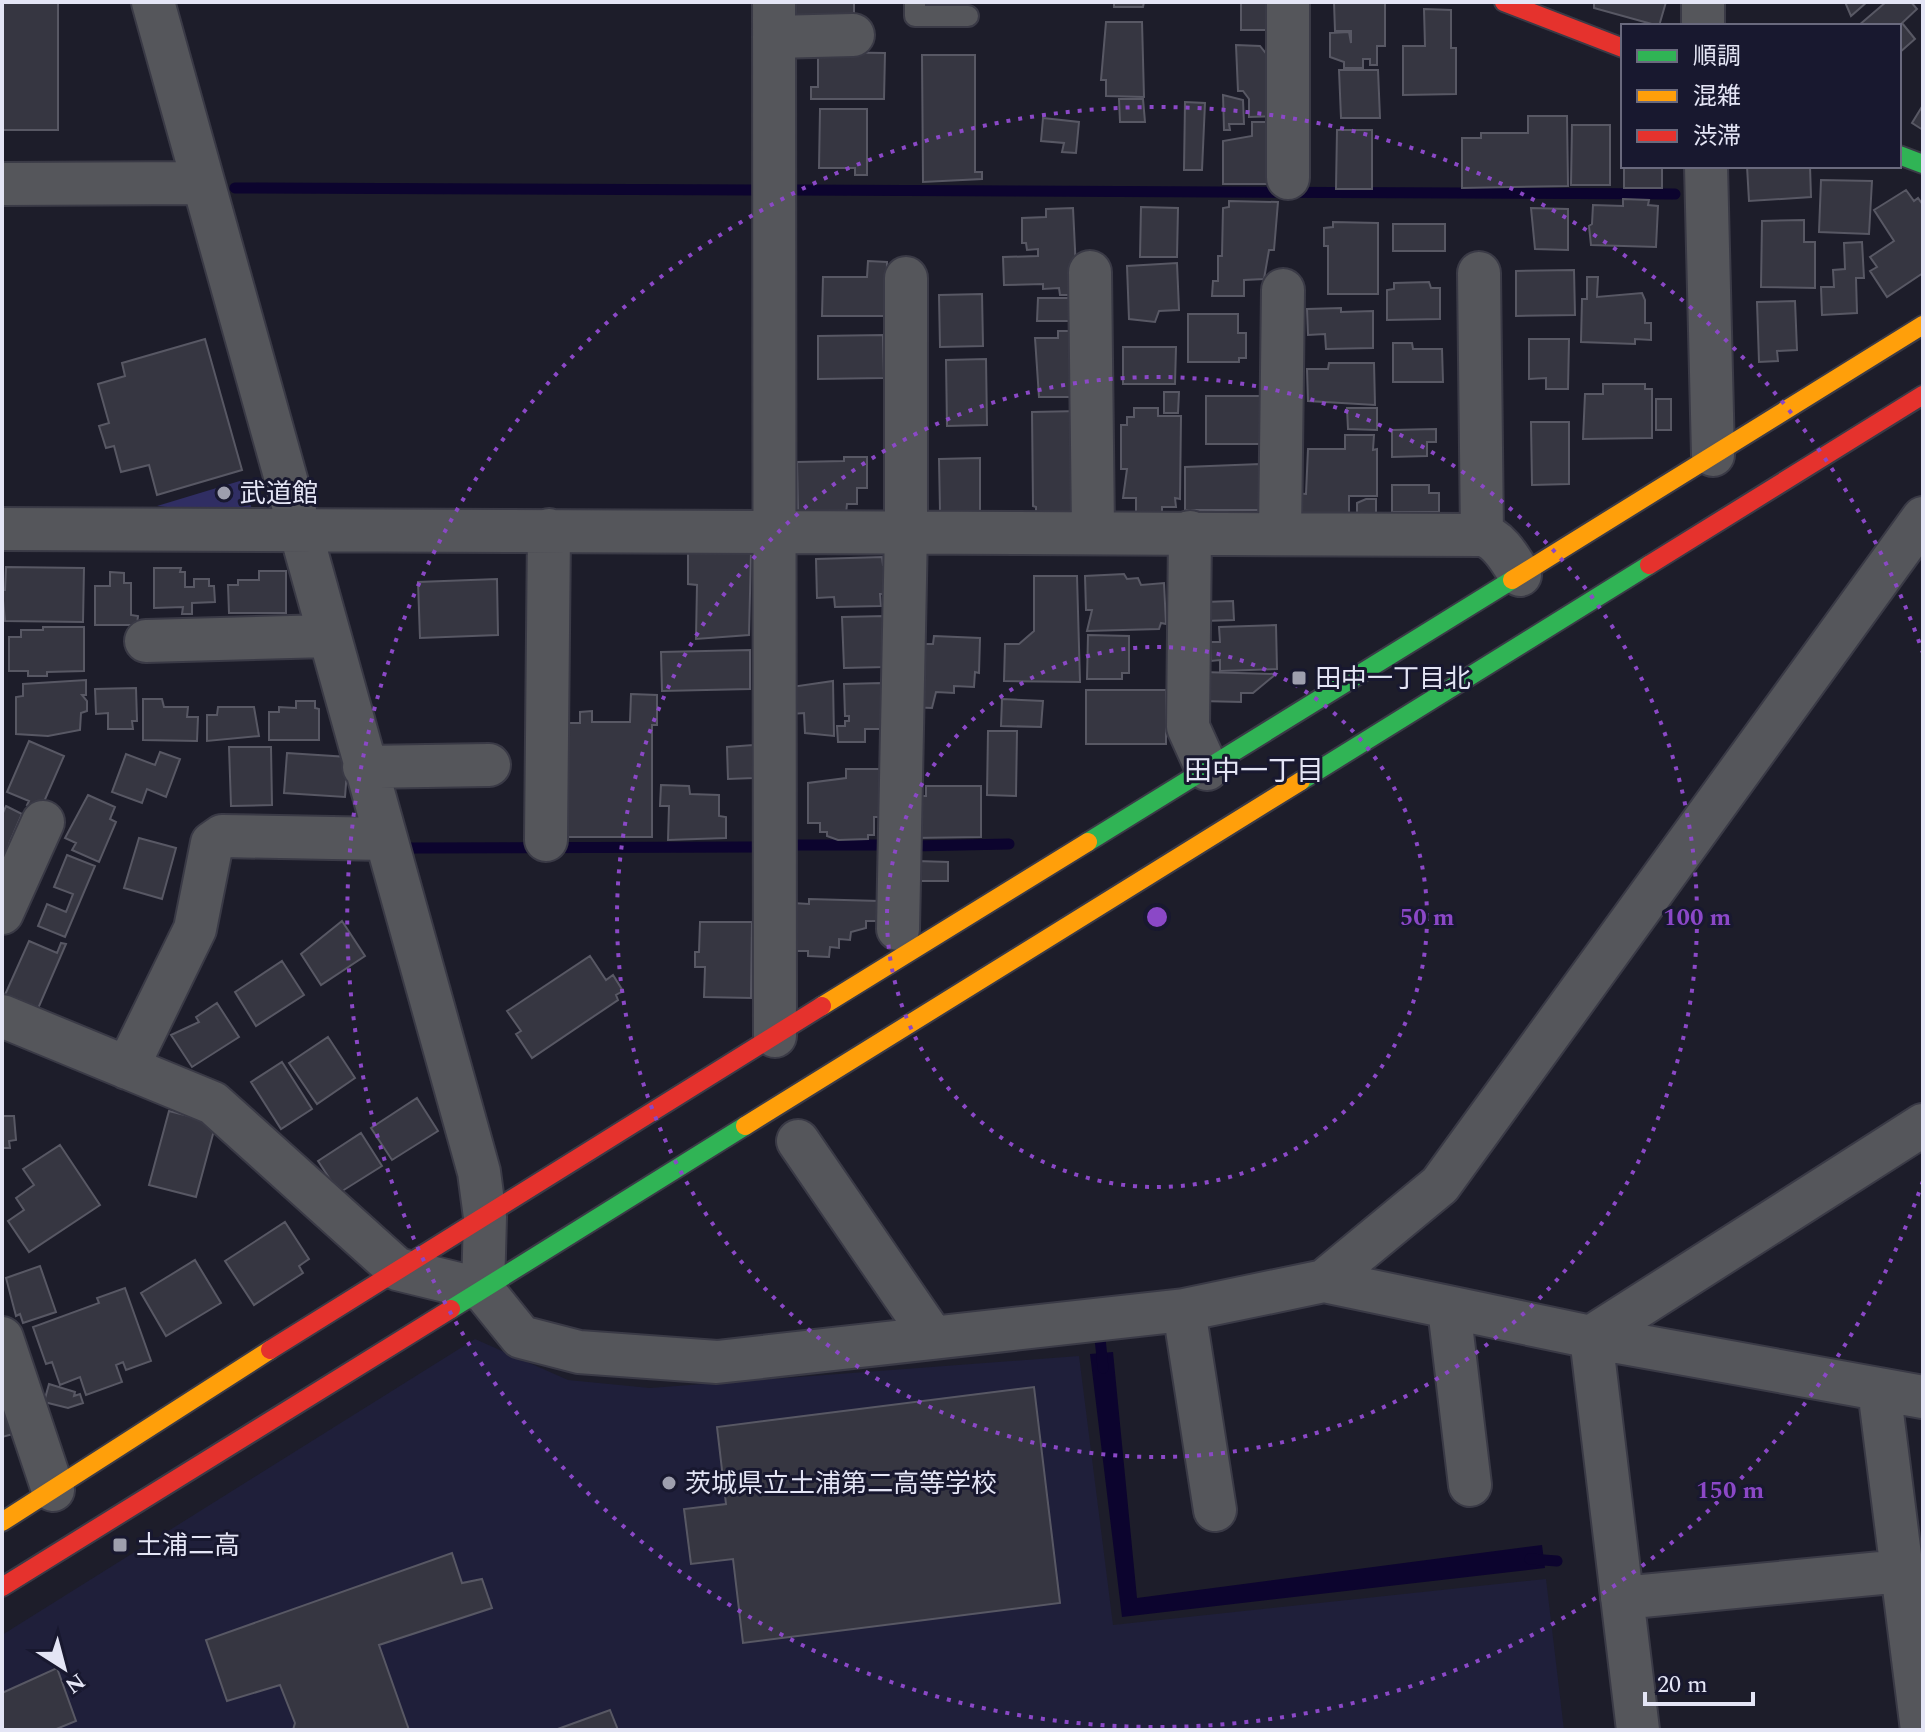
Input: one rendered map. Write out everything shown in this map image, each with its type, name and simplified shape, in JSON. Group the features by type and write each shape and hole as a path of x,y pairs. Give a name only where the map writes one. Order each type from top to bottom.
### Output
{"street":[{"path":"153,2 327,636 479,1172 485,1217 483,1290"},
{"path":"1288,2 1288,178"},
{"path":"1504,2 1621,47"},
{"path":"1703,2 1703,24"},
{"path":"775,1036 774,19 853,35"},
{"path":"1901,156 1923,164"},
{"path":"1706,168 1713,455"},
{"path":"2,184 201,183"},
{"path":"1090,272 1093,531"},
{"path":"1479,273 1482,535"},
{"path":"898,929 906,530 906,278"},
{"path":"1280,534 1283,290"},
{"path":"2,1522 397,1269 1923,325"},
{"path":"2,1587 1923,395"},
{"path":"1324,1281 1440,1185 1923,518"},
{"path":"2,529 906,530 1482,535 1488,536 1503,549 1520,575"},
{"path":"546,840 549,530"},
{"path":"1190,532 1188,727 1207,769"},
{"path":"146,641 327,636"},
{"path":"364,767 489,765"},
{"path":"2,913 43,822"},
{"path":"127,1068 195,929 212,843 222,836 385,839"},
{"path":"2,1016 213,1103 397,1269 483,1290 521,1337 579,1352 717,1362 1184,1310 1324,1281 1591,1337 1923,1397"},
{"path":"1591,1337 1923,1125"},
{"path":"798,1141 933,1338"},
{"path":"1449,1308 1470,1485"},
{"path":"1184,1310 1215,1510"},
{"path":"1591,1337 1638,1730"},
{"path":"2,1338 53,1490"},
{"path":"1879,1389 1922,1730"},
{"path":"1622,1598 1902,1571"}],"lane":[{"path":"915,2 915,16 968,16"}],"shaded area":[{"name":"武道館","path":"243,480 254,516 157,506"},
{"name":"茨城県立土浦第二高等学校","path":"475,1339 568,1380 650,1388 1079,1356 1113,1625 1546,1579 1564,1730 2,1730 2,1635"},
{"path":"1113,1352 1137,1598 1542,1545 1545,1568 1122,1617 1090,1354"}],"building":[{"path":"2,2 58,2 58,130 2,130"},
{"path":"795,2 854,2 854,18 795,19"},
{"path":"1114,2 1144,2 1143,7 1114,7"},
{"path":"1241,2 1281,2 1281,30 1241,30"},
{"path":"1334,2 1385,2 1385,46 1377,46 1377,65 1370,65 1370,59 1363,59 1363,68 1344,68 1344,62 1330,57 1330,33 1349,32 1351,43 1351,31 1335,31"},
{"path":"1594,2 1666,2 1660,24 1594,8"},
{"path":"1845,2 1867,2 1851,16"},
{"path":"1886,2 1911,2 1917,9 1902,23 1915,39 1901,51 1901,24 1860,24"},
{"path":"1424,9 1451,10 1451,48 1456,48 1456,94 1403,95 1403,46 1425,46"},
{"path":"1106,22 1142,22 1144,97 1106,96 1106,80 1101,80"},
{"path":"1236,45 1260,46 1268,56 1283,116 1249,117 1249,99 1243,91 1238,91"},
{"path":"818,52 885,53 884,99 811,99 811,87 818,87"},
{"path":"922,55 975,55 975,172 982,172 982,179 923,182"},
{"path":"1339,70 1378,70 1380,118 1341,118"},
{"path":"1223,95 1243,100 1244,124 1229,124 1230,130 1224,130"},
{"path":"1119,99 1143,99 1145,122 1120,122"},
{"path":"1185,102 1205,103 1202,170 1184,170"},
{"path":"1923,105 1923,130 1912,123"},
{"path":"820,109 867,109 867,175 855,175 855,168 819,168"},
{"path":"1528,116 1567,116 1568,186 1462,188 1462,138 1481,138 1481,133 1528,133"},
{"path":"1043,118 1079,122 1076,153 1062,152 1064,143 1041,141"},
{"path":"1252,122 1279,122 1283,184 1223,184 1223,141 1252,136"},
{"path":"1572,125 1610,125 1610,185 1571,185"},
{"path":"1337,130 1372,130 1372,189 1336,189"},
{"path":"1624,168 1662,168 1662,188 1624,188"},
{"path":"1747,168 1810,168 1811,197 1749,201"},
{"path":"1821,180 1872,181 1869,234 1819,232"},
{"path":"1906,190 1914,201 1918,198 1923,205 1923,273 1887,297 1870,271 1877,267 1870,257 1894,241 1874,210"},
{"path":"1623,199 1649,200 1648,205 1658,206 1656,247 1591,245 1589,226 1592,224 1593,205 1623,206"},
{"path":"1229,201 1278,202 1274,250 1269,250 1264,279 1244,280 1244,296 1212,296 1213,281 1218,281 1218,256 1222,256 1223,208 1229,207"},
{"path":"1141,207 1178,208 1177,257 1140,257"},
{"path":"1073,208 1077,290 1074,295 1060,295 1059,288 1043,289 1043,284 1004,285 1003,257 1038,256 1038,249 1027,250 1026,243 1022,243 1022,218 1046,217 1046,209"},
{"path":"1531,208 1568,209 1568,250 1535,249"},
{"path":"1804,220 1804,242 1815,242 1815,288 1761,287 1762,221"},
{"path":"1333,222 1378,223 1378,294 1328,294 1328,246 1324,246 1324,228 1333,227"},
{"path":"1393,224 1445,224 1445,251 1393,251"},
{"path":"1862,242 1864,278 1856,278 1857,313 1822,315 1821,287 1834,287 1833,270 1845,269 1844,243"},
{"path":"868,261 887,262 886,316 822,316 823,277 867,277"},
{"path":"1177,263 1179,310 1159,311 1155,322 1129,319 1127,266"},
{"path":"1574,270 1575,315 1516,316 1516,271"},
{"path":"1587,277 1598,277 1597,297 1642,293 1645,323 1651,323 1651,340 1635,339 1635,344 1581,342 1582,299 1587,299"},
{"path":"1429,282 1431,288 1440,288 1440,319 1387,320 1387,290 1394,289 1394,283"},
{"path":"982,294 983,346 940,347 939,295"},
{"path":"1038,298 1076,298 1076,321 1037,321"},
{"path":"1795,301 1797,350 1777,351 1778,361 1759,362 1757,302"},
{"path":"1341,308 1341,312 1373,311 1373,348 1326,349 1325,334 1308,335 1307,309"},
{"path":"1188,314 1238,314 1238,333 1246,333 1246,358 1239,358 1239,362 1188,362"},
{"path":"1058,331 1076,331 1076,397 1039,397 1035,338 1058,338"},
{"path":"883,335 884,378 818,379 818,336"},
{"path":"205,339 242,470 157,495 149,465 121,472 114,446 106,448 99,426 109,423 98,384 125,376 122,363"},
{"path":"1529,339 1569,339 1568,389 1546,389 1546,378 1529,379"},
{"path":"1393,343 1412,343 1413,349 1442,349 1443,382 1393,382"},
{"path":"1123,347 1176,347 1175,384 1123,384"},
{"path":"986,359 987,425 947,426 946,360"},
{"path":"1329,363 1374,363 1375,405 1308,401 1307,369 1328,369"},
{"path":"1603,384 1645,384 1645,389 1652,389 1652,438 1583,439 1585,394 1603,394"},
{"path":"1164,392 1179,392 1178,413 1164,413"},
{"path":"1206,396 1263,396 1263,444 1206,444"},
{"path":"1656,399 1671,399 1671,430 1656,430"},
{"path":"1134,408 1158,408 1158,416 1181,416 1180,499 1175,498 1176,507 1162,507 1162,512 1136,512 1136,498 1123,498 1127,469 1121,469 1121,425 1127,425 1127,417 1134,417"},
{"path":"1347,408 1377,408 1377,430 1348,429"},
{"path":"1079,411 1074,515 1036,516 1036,507 1033,506 1032,412"},
{"path":"1531,422 1569,422 1569,484 1532,485"},
{"path":"1436,429 1436,442 1427,442 1427,456 1392,457 1392,430"},
{"path":"1345,435 1374,435 1377,496 1349,496 1349,514 1294,514 1294,493 1306,494 1308,449 1345,449"},
{"path":"844,457 867,457 867,488 857,488 857,504 847,504 846,514 798,514 797,462 844,461"},
{"path":"980,458 980,511 940,511 939,459"},
{"path":"1260,464 1267,510 1185,510 1185,467"},
{"path":"1392,485 1429,485 1429,493 1439,493 1439,512 1392,512"},
{"path":"1376,499 1376,515 1357,515 1357,503"},
{"path":"688,551 751,552 749,635 696,639 697,585 688,584"},
{"path":"882,557 883,565 887,565 887,594 880,594 881,606 835,607 834,597 817,598 816,559"},
{"path":"6,567 84,568 83,622 5,621 2,590 5,590"},
{"path":"154,568 181,568 180,572 185,572 185,587 194,587 194,579 209,579 209,586 214,586 215,602 192,603 192,614 182,614 183,607 154,608"},
{"path":"259,571 286,571 286,613 229,613 228,585 238,585 238,580 259,580"},
{"path":"110,572 124,573 124,583 131,583 131,615 138,616 137,625 95,625 95,586 110,586"},
{"path":"1124,574 1127,579 1138,578 1141,585 1164,583 1166,624 1161,623 1159,629 1087,631 1092,610 1086,610 1085,576"},
{"path":"1034,576 1077,576 1080,682 1004,681 1005,644 1019,644 1034,631"},
{"path":"497,579 498,635 420,638 418,582"},
{"path":"1233,601 1234,620 1204,621 1204,602"},
{"path":"884,616 885,667 844,668 842,617"},
{"path":"1276,625 1277,669 1220,671 1220,660 1211,661 1210,642 1220,642 1219,627"},
{"path":"43,627 84,627 84,671 28,676 28,671 9,671 9,637 21,637 21,630 43,630"},
{"path":"1088,635 1129,636 1129,673 1122,673 1122,679 1087,679"},
{"path":"934,636 980,638 979,673 975,672 974,687 954,686 954,693 936,692 932,708 906,707 919,644 933,644"},
{"path":"750,650 750,689 662,691 661,652"},
{"path":"1202,672 1276,674 1253,693 1241,693 1241,702 1201,701"},
{"path":"86,680 86,695 82,695 87,701 87,711 81,713 80,730 48,736 16,734 16,697 23,696 23,684"},
{"path":"833,681 834,736 805,733 804,713 792,714 791,687"},
{"path":"881,683 882,729 865,729 865,742 838,742 837,726 845,726 845,721 849,721 849,716 845,716 844,684"},
{"path":"136,688 137,721 132,721 133,729 108,729 108,713 96,714 95,689"},
{"path":"1086,690 1166,690 1166,744 1086,744"},
{"path":"631,694 657,695 657,725 652,725 652,837 565,837 565,723 580,723 580,712 592,711 592,722 630,722"},
{"path":"143,699 162,699 164,707 188,707 187,717 198,717 197,741 143,740"},
{"path":"1002,699 1043,701 1041,727 1001,726"},
{"path":"296,701 315,701 315,708 319,709 319,740 269,740 269,712 279,712 279,707 296,708"},
{"path":"218,707 254,707 259,736 207,741 207,715 217,715"},
{"path":"988,731 1017,731 1016,796 987,795"},
{"path":"29,741 64,756 43,804 35,809 27,805 29,801 7,792"},
{"path":"753,745 754,778 728,779 727,747"},
{"path":"229,747 271,747 272,805 231,806"},
{"path":"160,752 180,759 166,797 147,789 142,803 112,792 126,754 155,765"},
{"path":"287,753 348,757 345,797 284,793"},
{"path":"846,769 881,769 881,817 874,817 874,835 868,835 868,839 838,840 827,836 827,832 820,832 820,823 808,823 808,783 846,778"},
{"path":"661,785 689,786 690,794 719,795 719,816 726,817 726,838 668,840 669,806 660,806"},
{"path":"926,786 981,786 981,837 912,838 912,796 926,796"},
{"path":"88,795 115,807 110,819 116,822 99,862 72,850 76,843 65,838"},
{"path":"6,806 22,814 9,844 13,848 2,872 2,815"},
{"path":"139,838 176,848 162,899 124,888"},
{"path":"67,855 95,866 65,937 38,926 47,904 66,912 73,894 54,887"},
{"path":"917,861 948,862 948,881 916,881"},
{"path":"809,899 879,901 879,921 866,921 866,928 851,932 850,940 839,939 839,948 830,947 829,957 808,956 808,951 792,951 793,903 809,904"},
{"path":"342,921 365,956 321,985 301,954"},
{"path":"700,922 752,922 751,998 704,997 705,967 695,967"},
{"path":"29,941 57,953 61,943 66,944 37,1011 4,997"},
{"path":"590,956 606,980 613,975 623,991 616,995 618,1000 532,1058 516,1034 521,1031 507,1011"},
{"path":"282,961 304,995 256,1026 235,992"},
{"path":"217,1003 239,1037 192,1067 171,1035 199,1022 196,1017"},
{"path":"328,1037 355,1078 317,1104 289,1063"},
{"path":"282,1062 312,1109 281,1129 251,1082"},
{"path":"417,1098 438,1131 392,1160 371,1128"},
{"path":"169,1111 216,1123 196,1197 149,1185"},
{"path":"2,1116 14,1116 16,1140 9,1141 10,1148 2,1148"},
{"path":"361,1133 382,1166 339,1193 318,1161"},
{"path":"60,1145 100,1205 29,1252 8,1221 24,1210 16,1198 34,1185 23,1169"},
{"path":"285,1222 309,1259 299,1266 303,1273 254,1305 225,1261"},
{"path":"195,1260 221,1303 166,1336 141,1293"},
{"path":"40,1266 56,1312 23,1323 20,1314 16,1316 6,1278"},
{"path":"125,1288 151,1361 126,1370 123,1362 116,1365 122,1382 86,1395 80,1377 60,1385 52,1362 46,1364 33,1327 99,1303 97,1298"},
{"path":"49,1384 75,1392 74,1396 80,1394 83,1403 68,1408 44,1402"},
{"path":"1034,1387 1060,1603 743,1643 733,1559 691,1564 684,1509 726,1504 717,1427"},
{"path":"12,1408 17,1433 2,1437 2,1411"},
{"path":"452,1553 462,1583 482,1579 492,1608 379,1645 409,1730 293,1730 295,1723 280,1685 227,1701 206,1640"},
{"path":"57,1668 76,1721 54,1730 2,1730 2,1693"},
{"path":"610,1710 618,1730 555,1730"}],"waterway":[{"path":"235,188 757,190"},
{"path":"793,190 1675,194"},
{"path":"911,846 1009,844"},
{"path":"791,845 887,845"},
{"path":"410,848 756,847"},
{"path":"1100,1338 1103,1368"},
{"path":"1530,1559 1557,1561"}],"traffic: fast":[{"path":"1901,156 1923,164"},
{"path":"1301,781 1649,565"},
{"path":"1088,842 1512,580"},
{"path":"451,1309 745,1126"}],"traffic: slow":[{"path":"1512,580 1923,325"},
{"path":"745,1126 1301,781"},
{"path":"822,1006 1088,842"},
{"path":"2,1522 270,1350"}],"traffic: jam":[{"path":"1504,2 1621,47"},
{"path":"1649,565 1923,395"},
{"path":"270,1350 822,1006"},
{"path":"2,1587 451,1309"}],"place":[{"name":"武道館","path":"224,493"},
{"name":"田中一丁目北","path":"1299,678"},
{"name":"茨城県立土浦第二高等学校","path":"669,1483"},
{"name":"土浦二高","path":"120,1545"}],"district":[{"name":"田中一丁目","path":"1254,770"}]}
